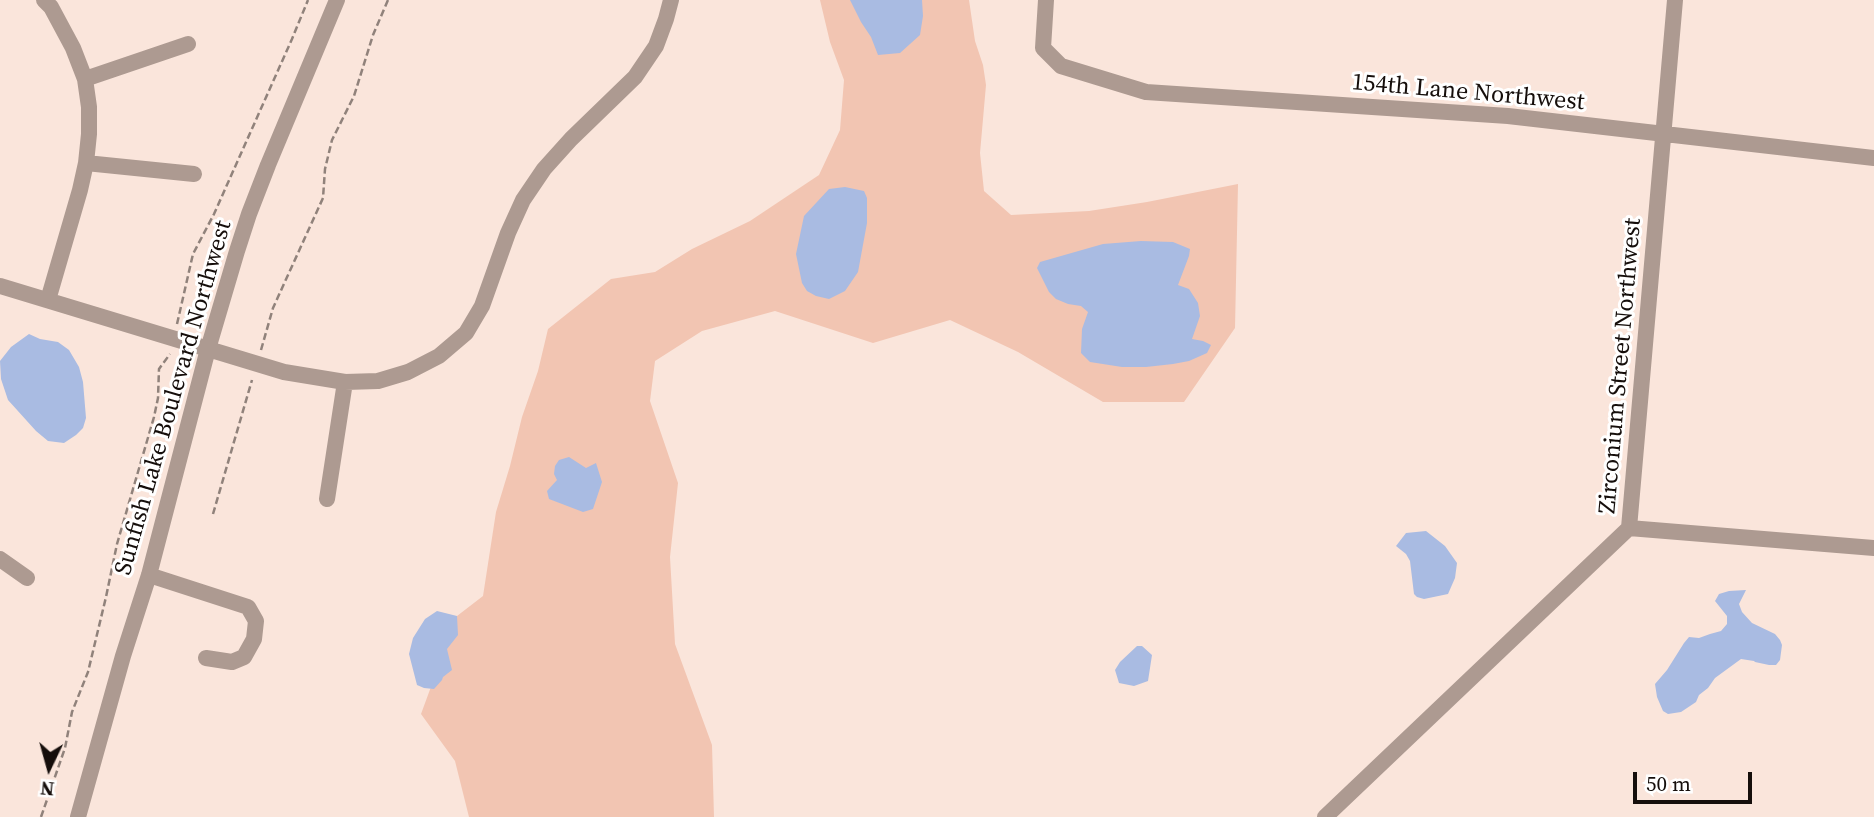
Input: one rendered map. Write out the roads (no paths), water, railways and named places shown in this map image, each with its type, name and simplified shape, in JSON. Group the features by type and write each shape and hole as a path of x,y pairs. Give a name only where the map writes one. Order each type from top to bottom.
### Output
{"street":[{"name":"Sunfish Lake Boulevard Northwest","path":"78,817 123,656 149,575 208,349 249,214 337,0"},
{"path":"0,286 284,372 345,382 378,381 408,372 439,356 466,333 482,306 523,200 544,169 571,139 635,77 656,46 671,0"},
{"name":"154th Lane Northwest","path":"1046,0 1043,48 1061,66 1146,92 1508,116 1874,158"},
{"name":"Zirconium Street Northwest","path":"1325,817 1629,528 1675,0"},
{"path":"48,300 86,163 89,134 85,79 51,2"},
{"path":"85,79 188,44"},
{"path":"86,163 194,174"},
{"path":"327,499 345,382"},
{"path":"1629,528 1874,548"},
{"path":"0,559 27,578"},
{"path":"149,575 248,607 256,621 254,639 244,657 232,662 206,658"}],"water":[{"path":"850,0 922,0 920,35 900,53 878,55"},
{"path":"845,187 864,191 867,198 867,223 858,272 845,291 829,299 807,291 802,283 796,254 804,216 829,189"},
{"path":"1173,242 1190,249 1178,285 1189,289 1198,303 1200,316 1192,339 1211,345 1207,353 1173,364 1122,367 1090,362 1081,353 1082,329 1088,312 1081,306 1056,299 1049,292 1037,268 1040,262 1103,244"},
{"path":"29,334 58,342 69,350 79,367 86,418 83,428 64,443 48,441 36,431 8,400 1,379 0,361 11,347"},
{"path":"569,457 586,468 596,463 602,482 593,509 583,512 549,499 547,491 557,480 554,474 555,466 559,460"},
{"path":"1426,531 1445,546 1457,563 1455,578 1448,594 1424,599 1414,594 1410,561 1396,546 1406,533"},
{"path":"1746,590 1739,604 1742,612 1752,623 1775,634 1780,640 1780,660 1776,665 1769,665 1741,659 1715,678 1696,702 1681,712 1668,714 1663,711 1655,684 1689,637 1699,638 1721,631 1727,624 1727,616 1715,601 1719,594"},
{"path":"437,611 457,616 458,635 447,649 452,670 434,689 424,688 417,685 409,654 413,638 425,619"},
{"path":"1137,646 1142,646 1152,655 1148,681 1134,686 1119,683 1115,670"}]}
